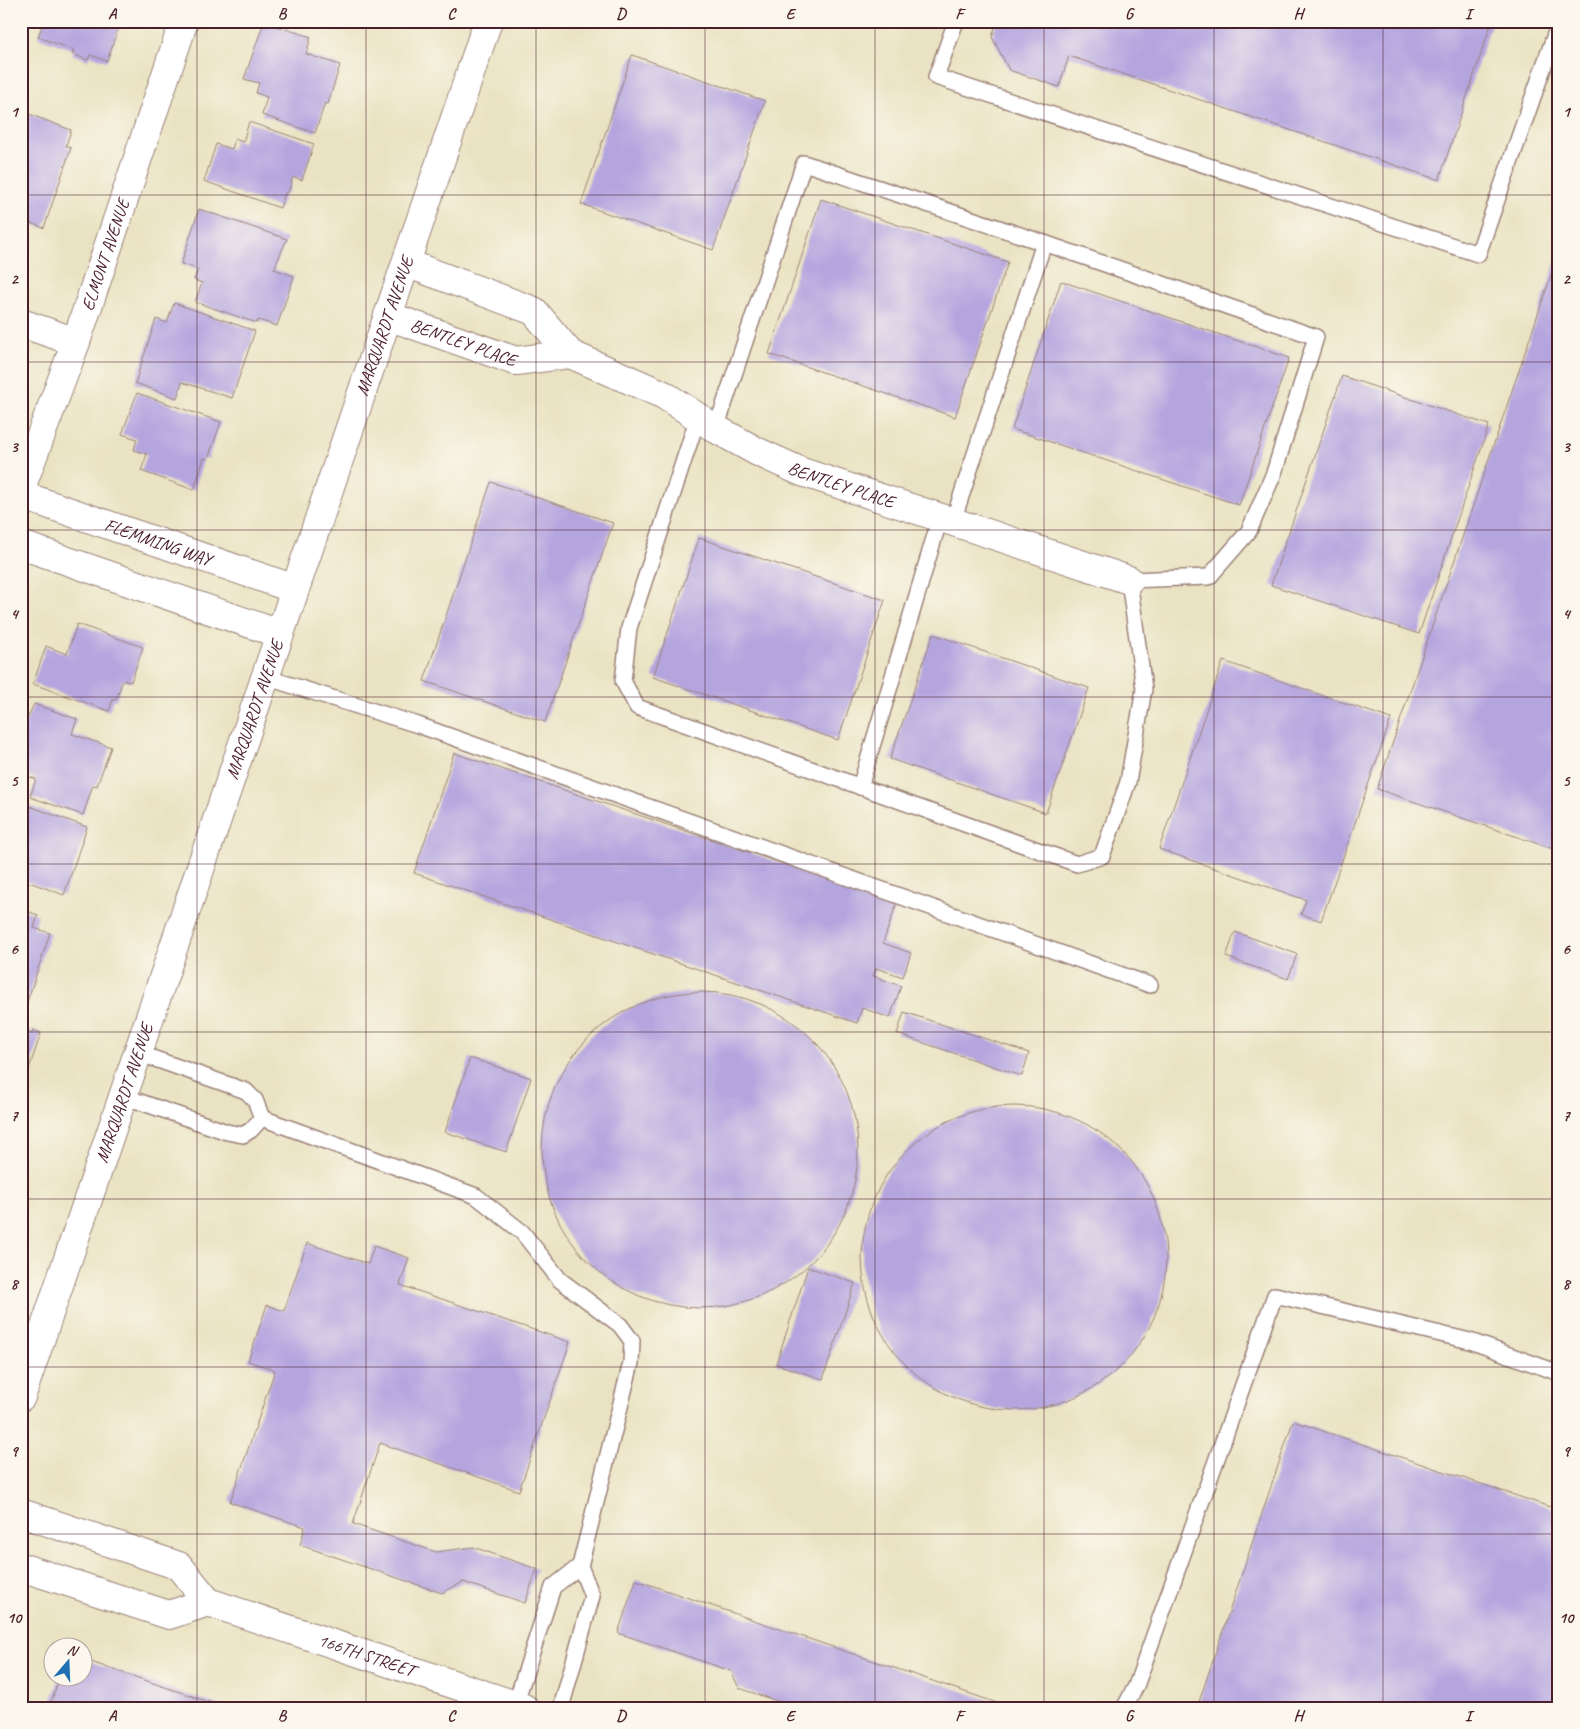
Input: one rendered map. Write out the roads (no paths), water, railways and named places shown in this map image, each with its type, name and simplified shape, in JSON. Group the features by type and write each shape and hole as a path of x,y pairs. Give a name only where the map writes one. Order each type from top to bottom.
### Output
{"street":[{"name":"ELMONT AVENUE","path":"21,488 76,342 184,21"},
{"name":"MARQUARDT AVENUE","path":"21,1397 488,21"},
{"name":"BENTLEY PLACE","path":"406,263 534,311 570,354 664,395 707,423 758,452 802,472 1129,580"},
{"name":"BENTLEY PLACE","path":"388,316 516,361 570,354"},
{"path":"21,323 76,342"},
{"name":"FLEMMING WAY","path":"21,495 295,589"},
{"path":"21,545 280,634"},
{"path":"21,1512 179,1566 208,1602 169,1615 21,1568"},
{"name":"166TH STREET","path":"208,1602 520,1706"}],"lane":[{"path":"956,21 936,77 1478,254 1559,23"},
{"path":"804,163 1316,337 1274,474 1249,532 1209,577 1129,580 1144,689 1128,782 1102,856 1077,864 637,707 623,681 629,628 707,423 804,163"},
{"path":"860,787 947,520 1044,243"},
{"path":"265,677 418,725 1150,985"},
{"path":"138,1054 246,1091 255,1100 262,1118 476,1196 522,1232 560,1280 620,1325 632,1341 631,1363 580,1566 592,1596 561,1708"},
{"path":"124,1096 227,1132 243,1135 251,1130 262,1118"},
{"path":"1124,1708 1136,1686 1275,1295 1470,1341 1559,1373"},
{"path":"520,1706 553,1587 580,1566"}]}
